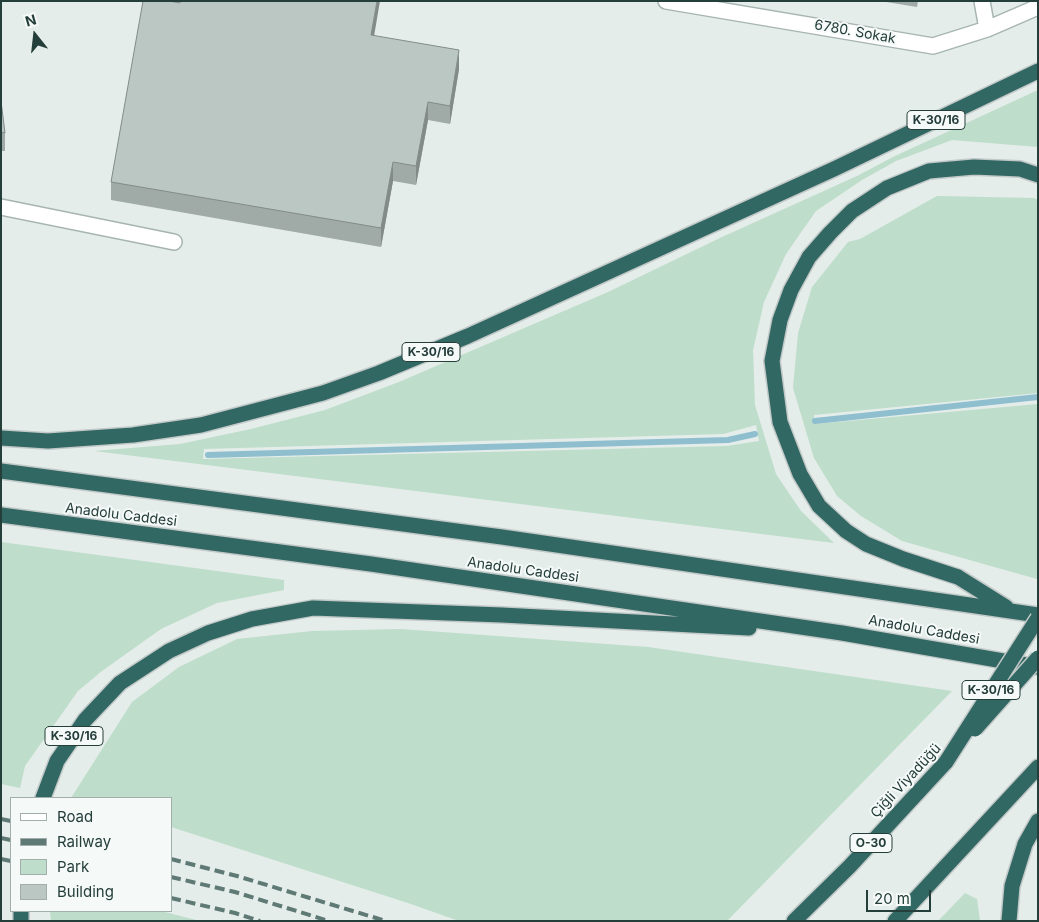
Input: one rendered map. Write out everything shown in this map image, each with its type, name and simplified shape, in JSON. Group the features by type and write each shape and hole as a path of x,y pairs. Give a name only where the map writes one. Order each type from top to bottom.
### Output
{"highway":[{"name":"K-30/16","path":"1,438 48,441 133,435 191,427 323,393 379,373 468,336 834,169 1038,71"},
{"path":"1011,610 958,577 902,559 866,544 846,531 819,506 800,474 780,422 772,361 780,320 790,290 809,257 852,211 887,188 929,171 983,168 1020,169 1038,175"},
{"name":"Anadolu Caddesi","path":"1,471 502,537 1011,610 1038,616"},
{"name":"Anadolu Caddesi","path":"1,516 370,564 842,633 1038,667"},
{"name":"K-30/16","path":"43,797 63,753 86,720 120,683 169,651 208,633 252,619 313,608 502,615 842,633"},
{"name":"K-30/16","path":"946,762 1038,616"},
{"name":"Çiğli Viyadüğü","path":"794,921 850,866 1038,658"},
{"path":"895,921 1038,766"},
{"path":"1009,921 1012,886 1025,844 1038,822"}],"street":[{"name":"6780. Sokak","path":"666,1 933,46 987,29 1038,7"},
{"path":"982,1 987,29"},
{"path":"1,207 174,242"}],"green space":[{"path":"1038,90 1038,147 952,140 896,161 862,180 816,211 786,254 764,302 753,350 755,405 776,474 801,511 834,543 94,451 180,444 251,429 325,410 399,382 608,292 722,237 857,176 895,156","holes":["756,425 759,441 727,446 203,459 204,449 723,434"]},
{"path":"937,196 1034,198 1038,200 1038,393 814,415 814,424 1038,404 1037,579 902,541 861,516 837,496 814,458 793,388 798,333 812,287 848,242 860,239"},
{"path":"1,542 284,580 284,590 217,603 161,629 102,671 78,691 25,766 20,788 1,784"},
{"path":"401,629 648,647 952,691 727,921 459,921 172,827 172,797 72,797 132,702 179,667 237,639 312,631"},
{"path":"965,893 977,899 980,921 938,921"},
{"path":"50,912 165,912 200,921 51,921"}],"building":[{"path":"143,1 180,3 180,1 377,1 371,35 459,50 450,106 428,102 416,166 393,162 381,228 111,182"},
{"path":"1,101 5,133 1,132"}],"waterway":[{"path":"815,421 1038,397"},
{"path":"208,455 728,440 755,434"}],"railway":[{"path":"1,819 10,821"},
{"path":"1,838 10,840"},
{"path":"1,859 10,861"},
{"path":"172,859 237,876 386,921"},
{"path":"172,877 235,892 329,921"},
{"path":"172,898 260,921"}]}
